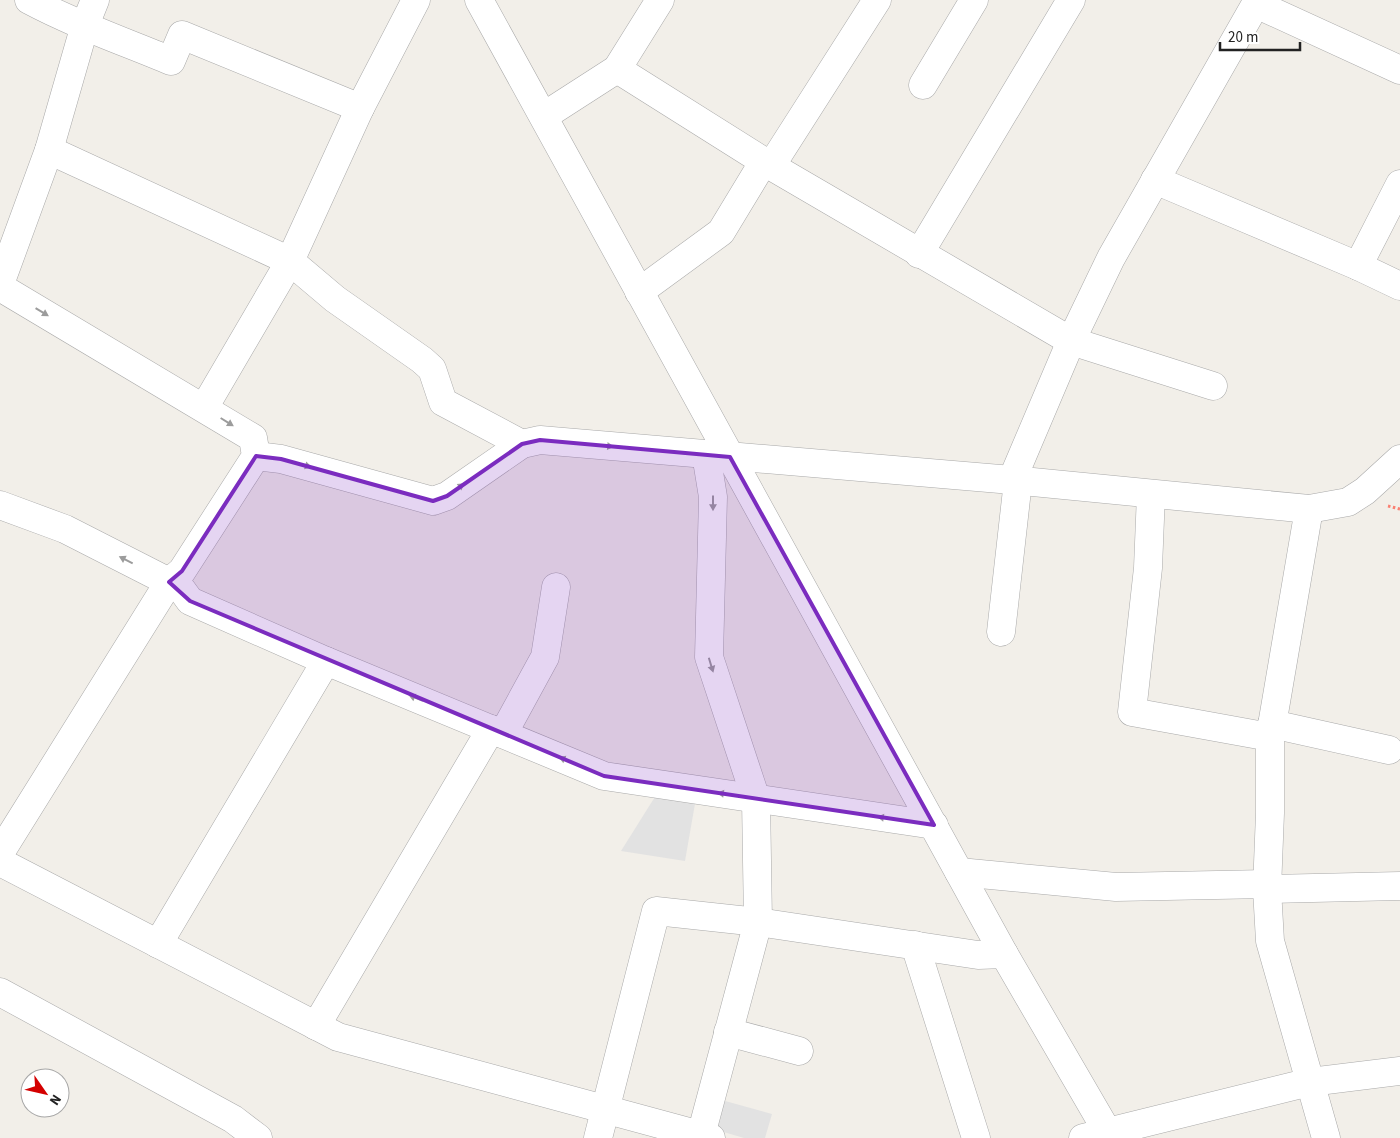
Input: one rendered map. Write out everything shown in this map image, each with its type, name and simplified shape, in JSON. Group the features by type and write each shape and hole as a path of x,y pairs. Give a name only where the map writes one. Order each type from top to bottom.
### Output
{"street":[{"path":"28,0 66,20 85,25 171,61 182,35 360,108"},
{"path":"0,854 169,582 182,571 256,456 253,438 1,280 50,150 85,25 95,0"},
{"path":"204,408 290,261 360,108 416,0"},
{"path":"479,0 639,292 718,456 934,825 1100,1136 1310,1082 1400,1071"},
{"path":"544,116 616,69 660,0"},
{"path":"639,292 721,232 877,0"},
{"path":"923,85 974,0"},
{"path":"919,254 1071,0"},
{"path":"1001,632 1015,481 1071,341 1111,258 1257,2 1400,70"},
{"path":"616,69 768,164 919,254 1071,341 1213,386"},
{"path":"50,150 290,261 335,299 432,369 443,402 522,444"},
{"path":"1155,180 1358,266 1400,286"},
{"path":"1358,266 1400,184"},
{"path":"256,456 281,458 433,501 447,496 522,444 540,440 1015,481 1309,509 1348,502 1365,491 1400,459"},
{"path":"0,862 338,1037 706,1137 728,1032 758,922 756,798 709,658 713,497 718,456"},
{"path":"1151,494 1148,568 1132,712 1271,731 1389,750"},
{"path":"0,505 65,529 169,582 182,590 190,602 326,661 604,776 934,825"},
{"path":"1309,509 1271,731 1267,887 1270,941 1326,1138"},
{"path":"316,1026 545,657 556,587"},
{"path":"158,944 326,661"},
{"path":"959,872 1116,887 1400,886"},
{"path":"598,1138 607,1110 656,911 758,922 978,955 1004,954"},
{"path":"916,945 976,1138"},
{"path":"0,992 233,1119 258,1138"},
{"path":"728,1032 799,1051"}],"highlighted area":[{"path":"540,440 730,457 934,825 604,776 190,601 169,582 182,571 256,456 281,459 433,501 447,496 522,444"}],"shaded area":[{"path":"658,792 696,798 685,861 621,851"},
{"path":"718,1099 772,1114 765,1138 744,1138 710,1128"}]}
